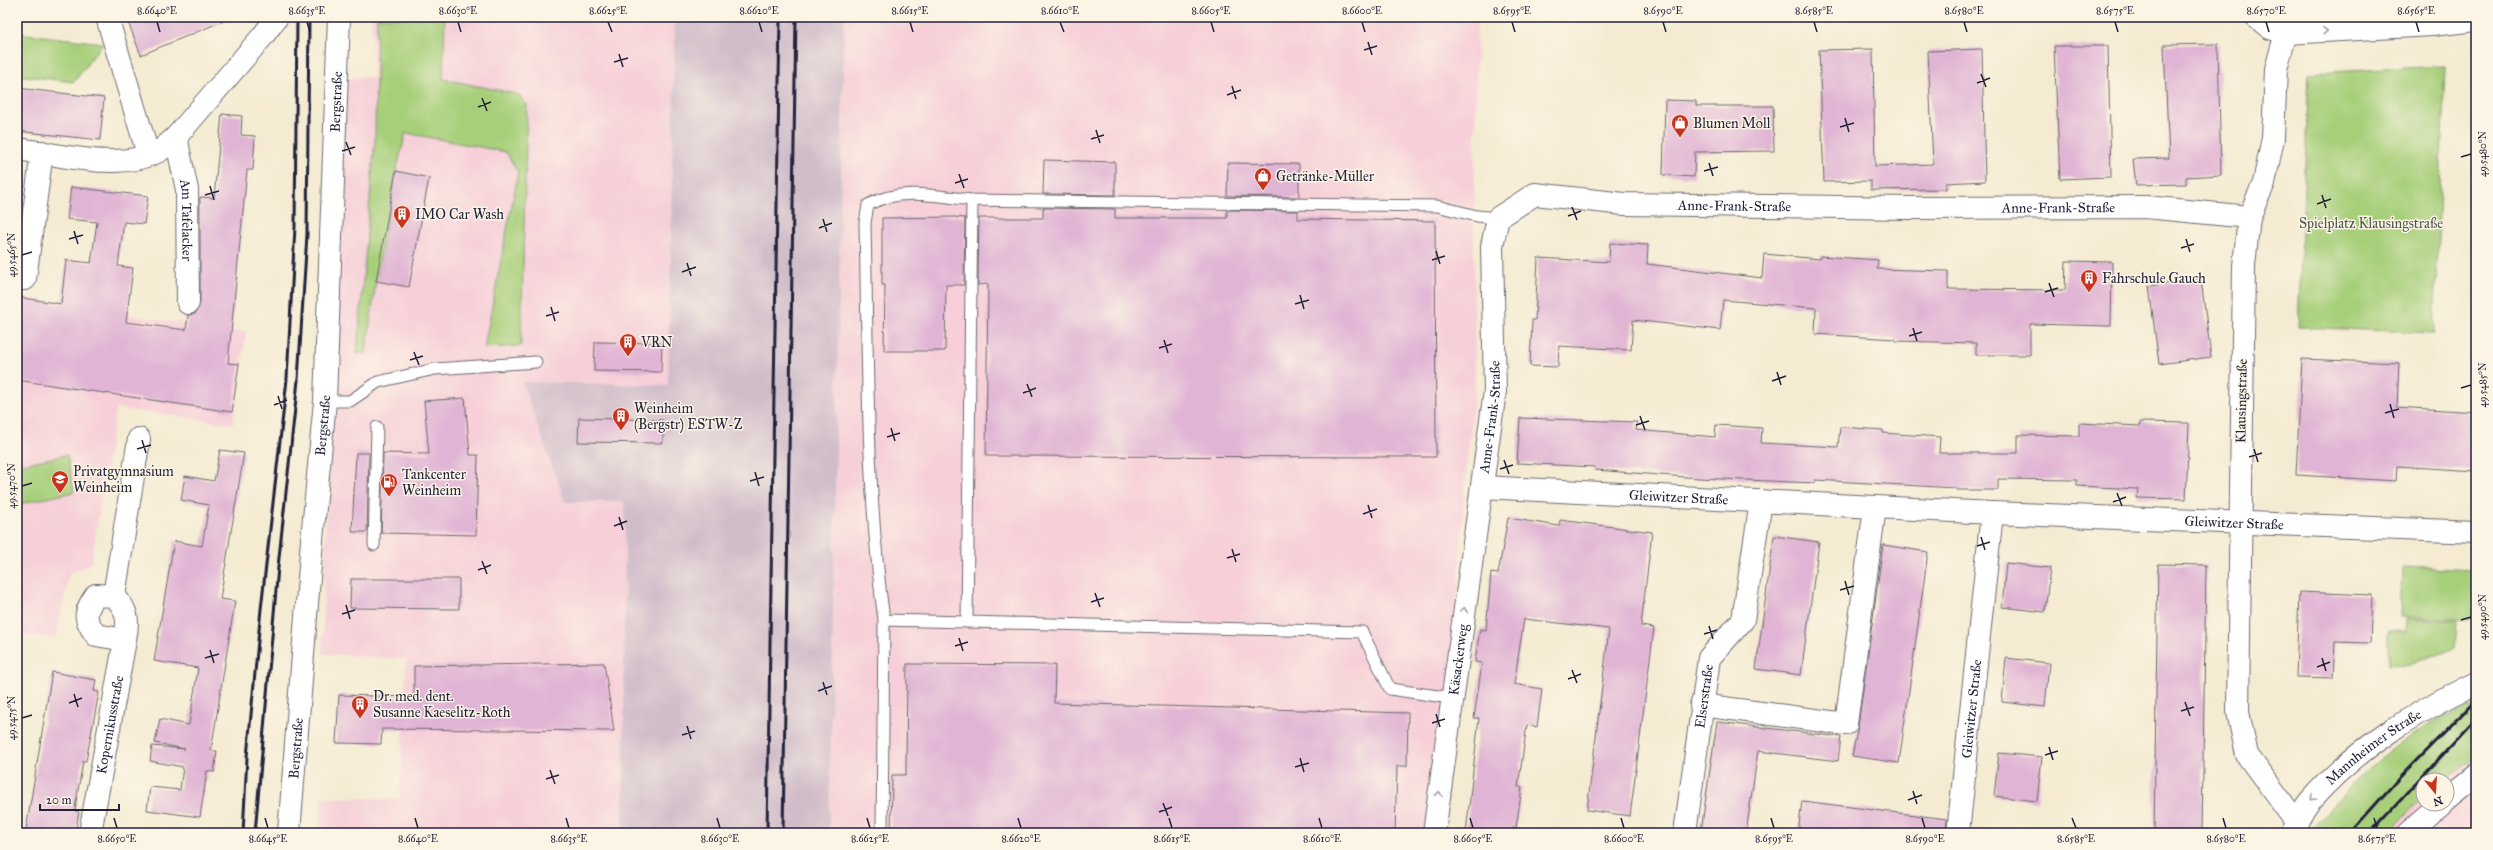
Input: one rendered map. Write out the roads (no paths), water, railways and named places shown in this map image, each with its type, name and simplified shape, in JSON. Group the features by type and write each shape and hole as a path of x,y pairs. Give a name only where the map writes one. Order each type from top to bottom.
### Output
{"street":[{"path":"107,17 148,154"},
{"path":"17,149 42,152 64,158 123,160 159,150 176,137 262,37 277,17"},
{"name":"Bergstraße","path":"289,833 312,540 325,401 339,17"},
{"path":"2256,17 2270,28 2289,25 2432,25 2476,20"},
{"name":"Klausingstraße","path":"2289,25 2276,69 2273,138 2264,183 2249,217 2244,266 2239,523 2238,712 2247,754 2294,828"},
{"name":"Am Tafelacker","path":"176,137 187,190 188,303"},
{"path":"17,278 25,279 42,152"},
{"name":"Anne-Frank-Straße","path":"1482,487 1495,391 1492,246 1498,218 1535,194 1624,204 1908,208 2146,207 2249,217"},
{"path":"125,640 96,635 87,623 86,609 96,595 114,596 139,439"},
{"name":"Gleiwitzer Straße","path":"1482,487 1992,512 2476,532"},
{"name":"Käsackerweg","path":"1434,833 1451,698 1482,487"},
{"name":"Elserstraße","path":"1685,833 1701,705 1709,658 1743,620 1761,501"},
{"path":"1701,705 1846,724 1875,506"},
{"name":"Gleiwitzer Straße","path":"1958,833 1992,512"},
{"name":"Kopernikusstraße","path":"90,833 128,627 125,607 114,596"},
{"name":"Mannheimer Straße","path":"2294,828 2309,802 2366,747 2425,708 2476,683"},
{"path":"2455,793 2476,776"},
{"path":"2408,833 2432,812"}],"lane":[{"path":"882,833 884,620 876,561 872,501 865,223 868,206 880,198 902,194 972,200 1437,206 1477,216 1498,218"},
{"path":"967,622 972,200"},
{"path":"325,401 350,401 378,382 434,368 536,362"},
{"path":"374,545 377,426"},
{"path":"884,620 1362,632 1390,689 1451,698"}],"railway":[{"path":"243,833 247,757 261,609 287,379 295,227 297,17"},
{"path":"255,833 278,567 298,380 307,234 309,17"},
{"path":"767,833 780,17"},
{"path":"783,833 796,17"},
{"path":"2350,833 2400,777 2476,700"},
{"path":"2370,833 2476,719"}],"place":[{"name":"Blumen Moll","path":"1680,138"},
{"name":"Getränke-Müller","path":"1263,191"},
{"name":"IMO Car Wash","path":"402,229"},
{"name":"Fahrschule Gauch","path":"2089,293"},
{"name":"VRN","path":"628,357"},
{"name":"Weinheim (Bergstr) ESTW-Z","path":"621,431"},
{"name":"Privatgymnasium Weinheim","path":"60,494"},
{"name":"Tankcenter Weinheim","path":"389,497"},
{"name":"Dr. med. dent. Susanne Kaeselitz-Roth","path":"360,719"}],"park label":[{"name":"Spielplatz Klausingstraße","path":"2371,223"}]}
